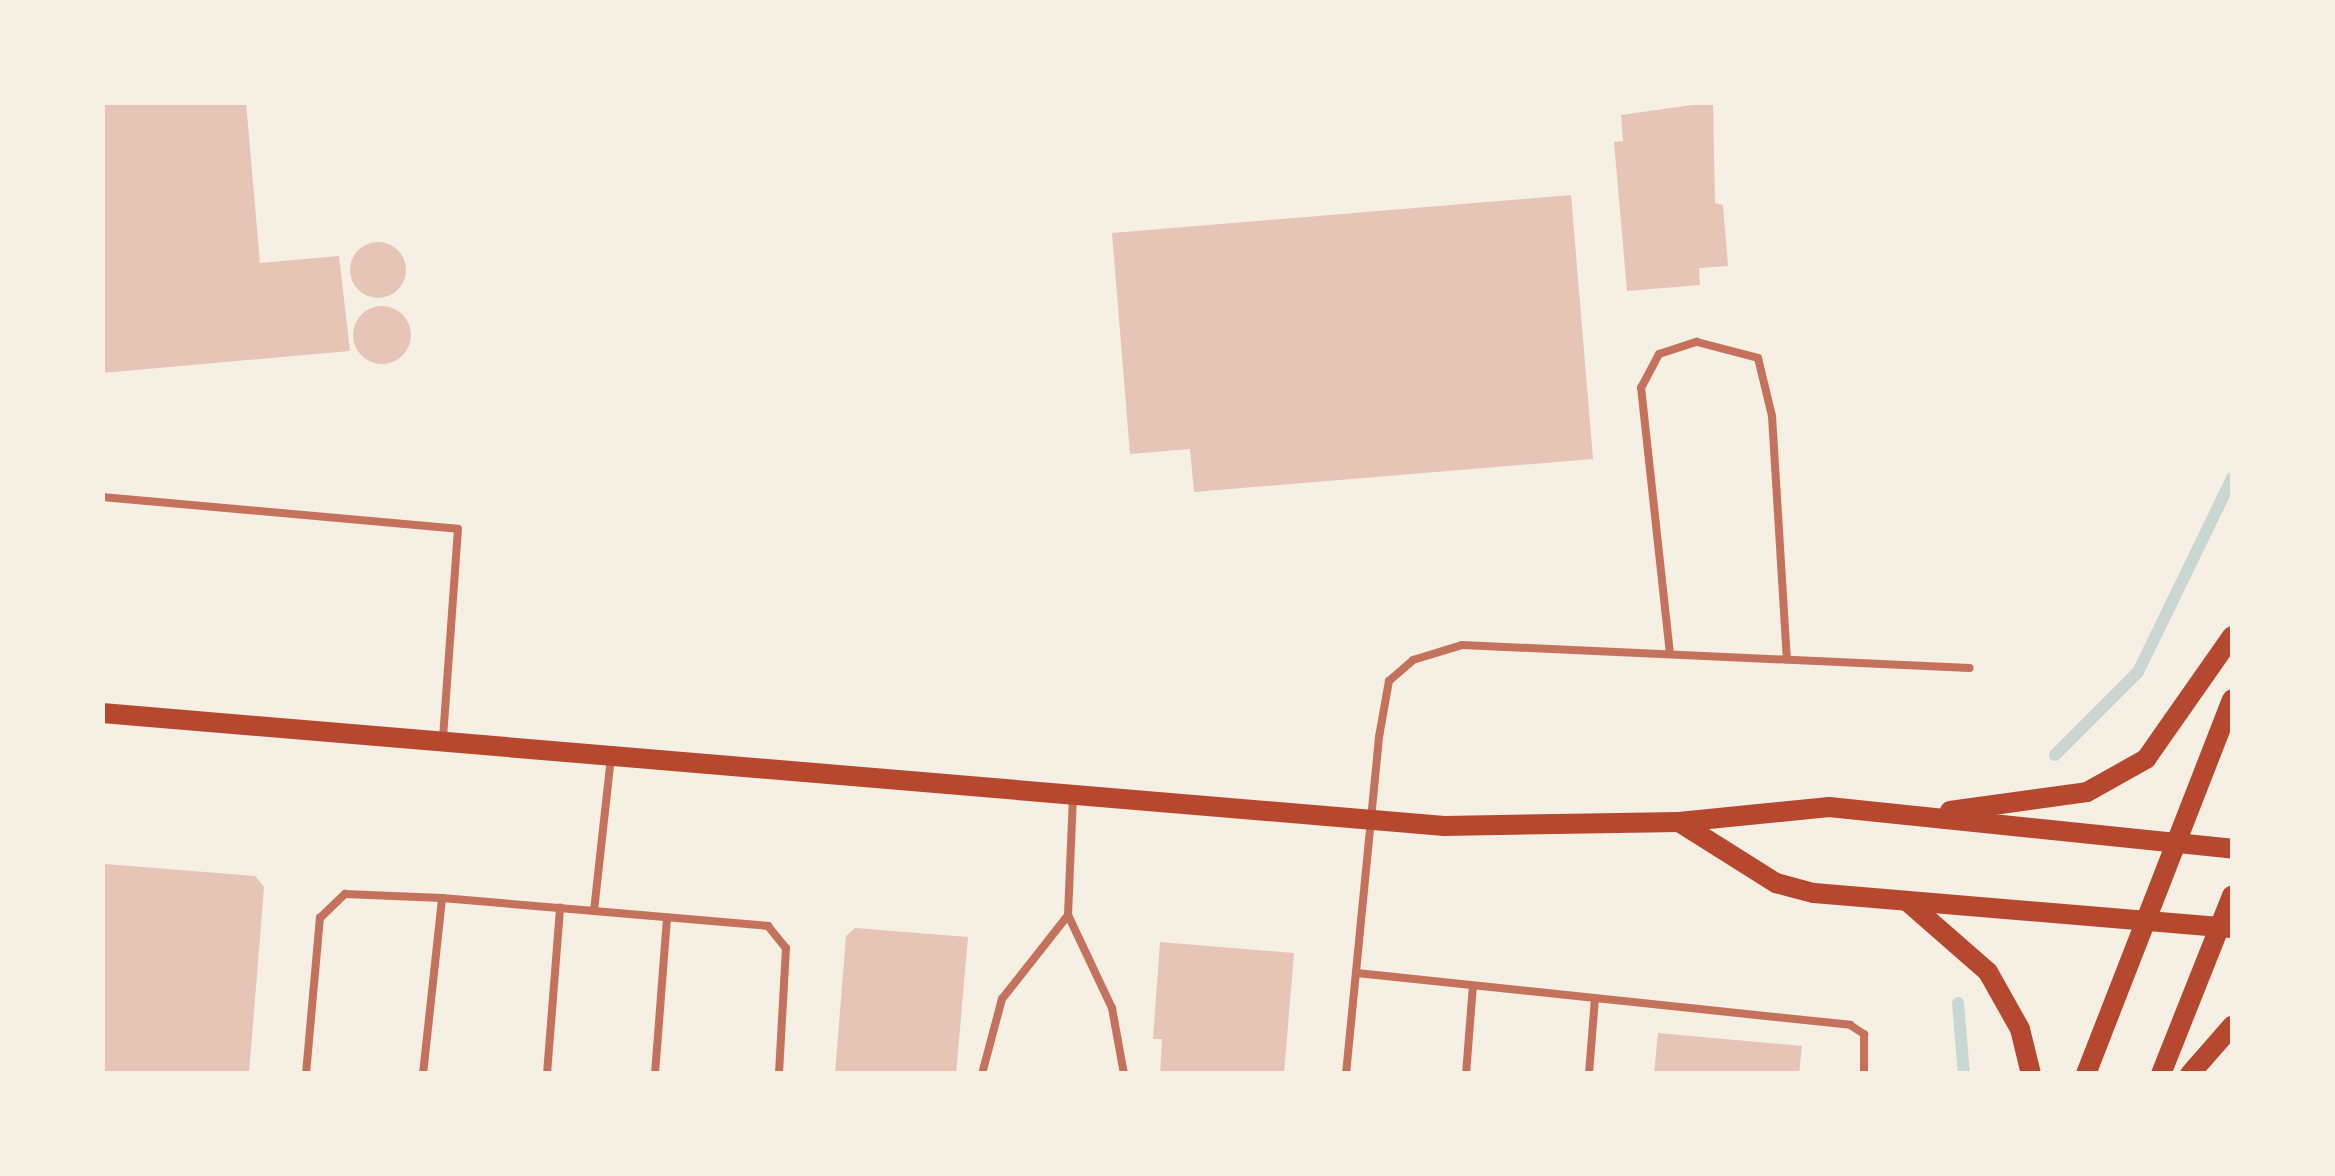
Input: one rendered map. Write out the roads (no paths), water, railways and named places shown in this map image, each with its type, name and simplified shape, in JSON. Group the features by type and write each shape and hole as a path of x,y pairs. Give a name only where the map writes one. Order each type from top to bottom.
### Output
{"main road":[{"path":"1908,816 2087,792 2146,759 2175,729 2232,636"},
{"path":"2086,1074 2232,699"},
{"path":"102,712 1374,820 1679,822 1780,808 1908,816 2232,849"},
{"path":"1679,822 1776,883 1906,901 2226,928"},
{"path":"2161,1074 2226,928 2232,896"},
{"path":"1906,901 1997,985 2031,1074"},
{"path":"2190,1074 2232,1026"}],"lane":[{"path":"1670,654 1641,388 1660,354 1697,342 1758,358 1772,416 1787,660"},
{"path":"102,497 458,530 443,742"},
{"path":"1346,1074 1388,681 1413,660 1462,645 1969,668"},
{"path":"594,911 611,756"},
{"path":"1072,796 1068,915 1112,1008 1124,1074"},
{"path":"306,1074 320,918 345,894 442,898 768,926 786,948 779,1074"},
{"path":"423,1074 442,898"},
{"path":"548,1074 560,908"},
{"path":"982,1074 1002,999 1068,915"},
{"path":"655,1074 666,917"},
{"path":"1357,974 1850,1025 1864,1034 1864,1074"},
{"path":"1466,1074 1473,986"},
{"path":"1589,1074 1595,998"}],"waterway":[{"path":"2055,755 2138,672 2232,478"},
{"path":"1958,1003 1964,1074"}]}
